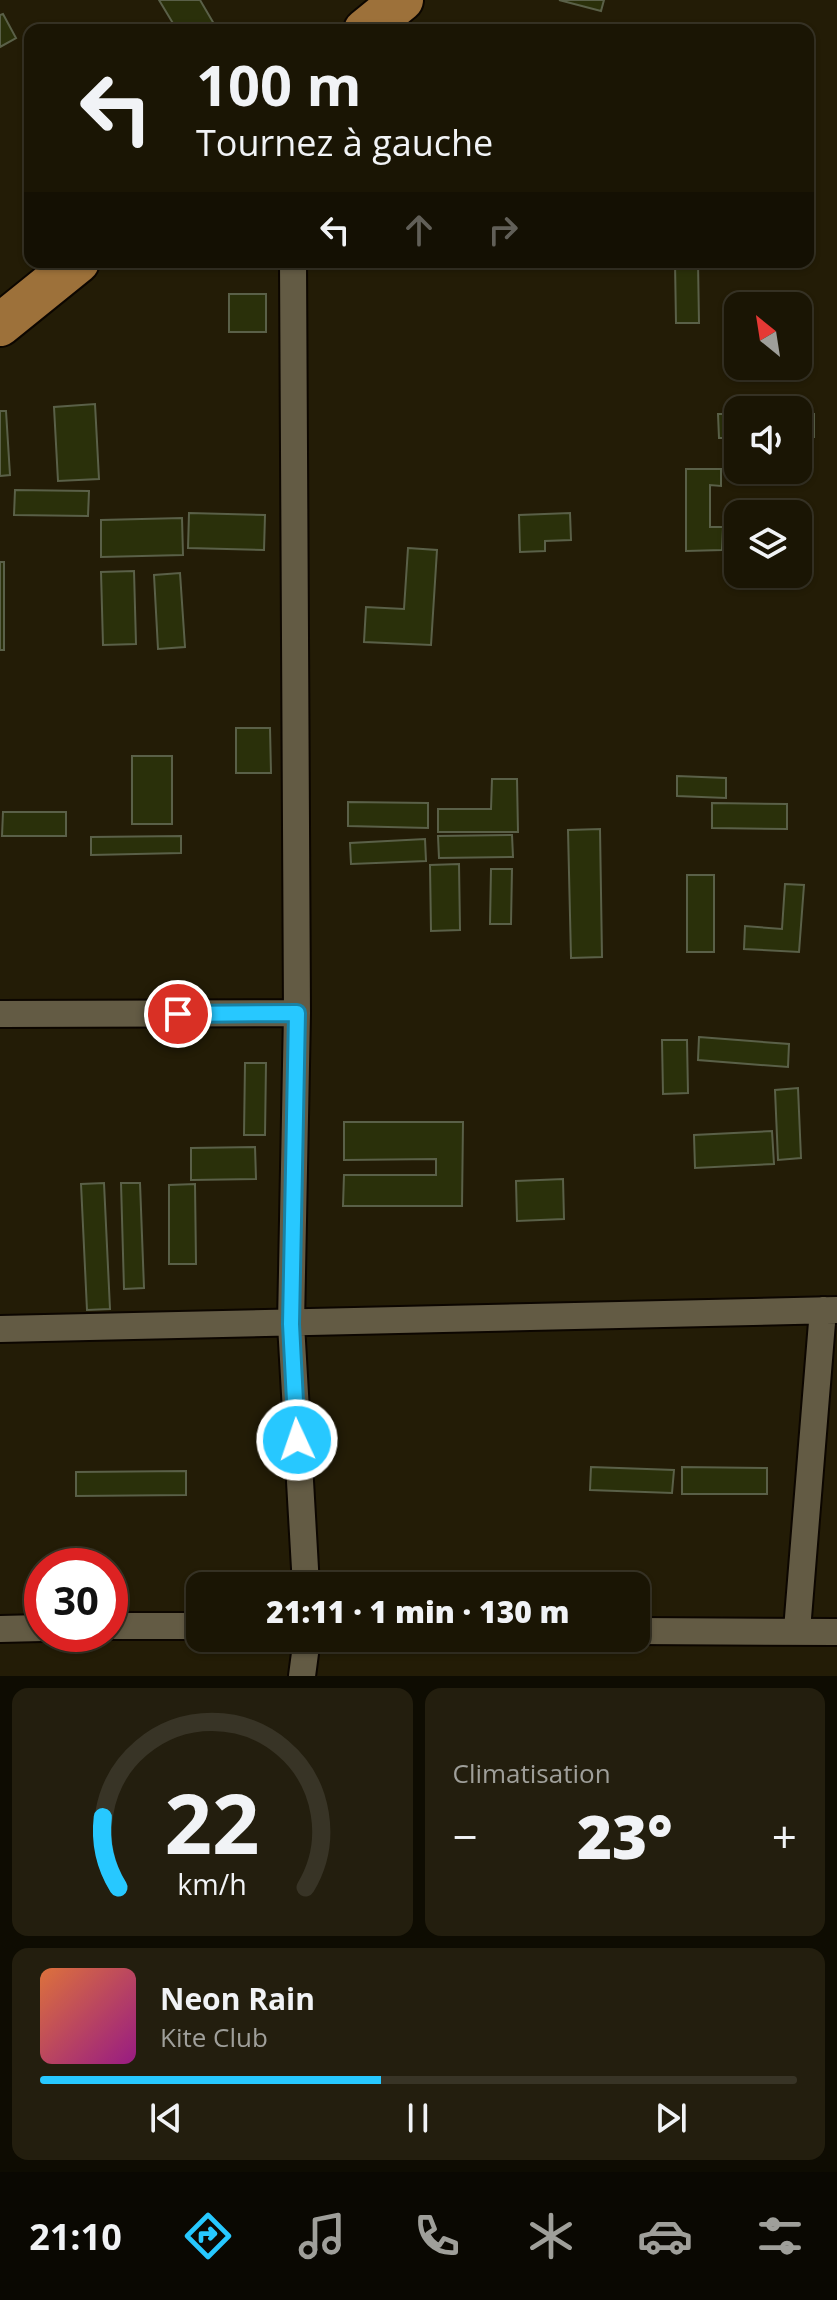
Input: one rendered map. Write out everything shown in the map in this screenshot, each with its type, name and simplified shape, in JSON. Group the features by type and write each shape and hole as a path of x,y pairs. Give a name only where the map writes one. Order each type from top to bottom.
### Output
{"main road":[{"path":"372,24 402,0"},
{"path":"0,325 71,268"}],"street":[{"path":"293,268 297,1013 291,1324 305,1572"},
{"path":"0,1014 297,1013"},
{"path":"0,1329 830,1310 797,1630"},
{"path":"128,1626 186,1626"},
{"path":"0,1629 24,1628"},
{"path":"650,1631 837,1632"},
{"path":"302,1676 305,1652"}],"building":[{"path":"159,0 200,0 214,24 173,24"},
{"path":"559,0 604,0 601,11"},
{"path":"3,14 16,38 0,47 0,15"},
{"path":"675,268 698,268 699,323 676,323"},
{"path":"229,294 266,294 266,332 229,332"},
{"path":"95,404 99,479 58,481 54,407"},
{"path":"0,411 6,411 10,475 0,476"},
{"path":"718,414 724,414 724,438 719,438"},
{"path":"812,414 814,414 812,437"},
{"path":"686,469 721,469 721,486 710,485 710,527 723,527 722,550 686,551"},
{"path":"15,490 89,491 88,516 14,515"},
{"path":"189,513 265,515 264,550 188,548"},
{"path":"570,513 571,540 545,541 545,551 520,552 519,515"},
{"path":"182,518 183,555 101,557 101,520"},
{"path":"408,548 437,550 431,645 364,642 366,607 404,609"},
{"path":"0,562 4,562 4,650 0,650"},
{"path":"134,571 136,644 103,645 101,572"},
{"path":"180,573 185,647 158,649 154,575"},
{"path":"236,728 270,728 271,773 236,773"},
{"path":"132,756 172,756 172,824 132,824"},
{"path":"677,776 726,778 726,798 677,796"},
{"path":"492,779 517,779 518,832 438,832 438,809 491,809"},
{"path":"348,802 428,803 428,828 348,826"},
{"path":"712,803 787,804 787,829 712,828"},
{"path":"3,812 66,812 66,836 2,836"},
{"path":"600,829 602,957 571,958 568,830"},
{"path":"512,835 513,857 439,858 438,836"},
{"path":"181,836 181,853 91,855 91,837"},
{"path":"425,839 426,861 351,864 350,843"},
{"path":"459,864 460,930 431,931 430,865"},
{"path":"491,869 512,869 511,924 490,924"},
{"path":"687,875 714,875 714,952 687,952"},
{"path":"785,884 804,885 799,952 744,949 745,926 782,929"},
{"path":"699,1037 789,1044 788,1067 698,1060"},
{"path":"662,1040 687,1040 688,1093 663,1094"},
{"path":"245,1063 266,1063 265,1135 244,1135"},
{"path":"798,1088 801,1158 778,1160 775,1090"},
{"path":"344,1122 463,1122 462,1206 343,1206 344,1175 436,1175 436,1159 344,1160"},
{"path":"772,1131 774,1164 695,1168 694,1135"},
{"path":"255,1147 256,1179 191,1180 191,1148"},
{"path":"563,1179 564,1219 517,1221 516,1181"},
{"path":"104,1183 110,1309 87,1310 81,1184"},
{"path":"121,1183 140,1183 144,1288 124,1289"},
{"path":"195,1184 196,1264 169,1264 169,1185"},
{"path":"591,1467 674,1470 672,1493 590,1490"},
{"path":"682,1467 767,1468 767,1494 682,1494"},
{"path":"186,1471 186,1495 76,1496 76,1472"}],"route":[{"path":"178,1014 297,1013 291,1324 297,1440"}]}
